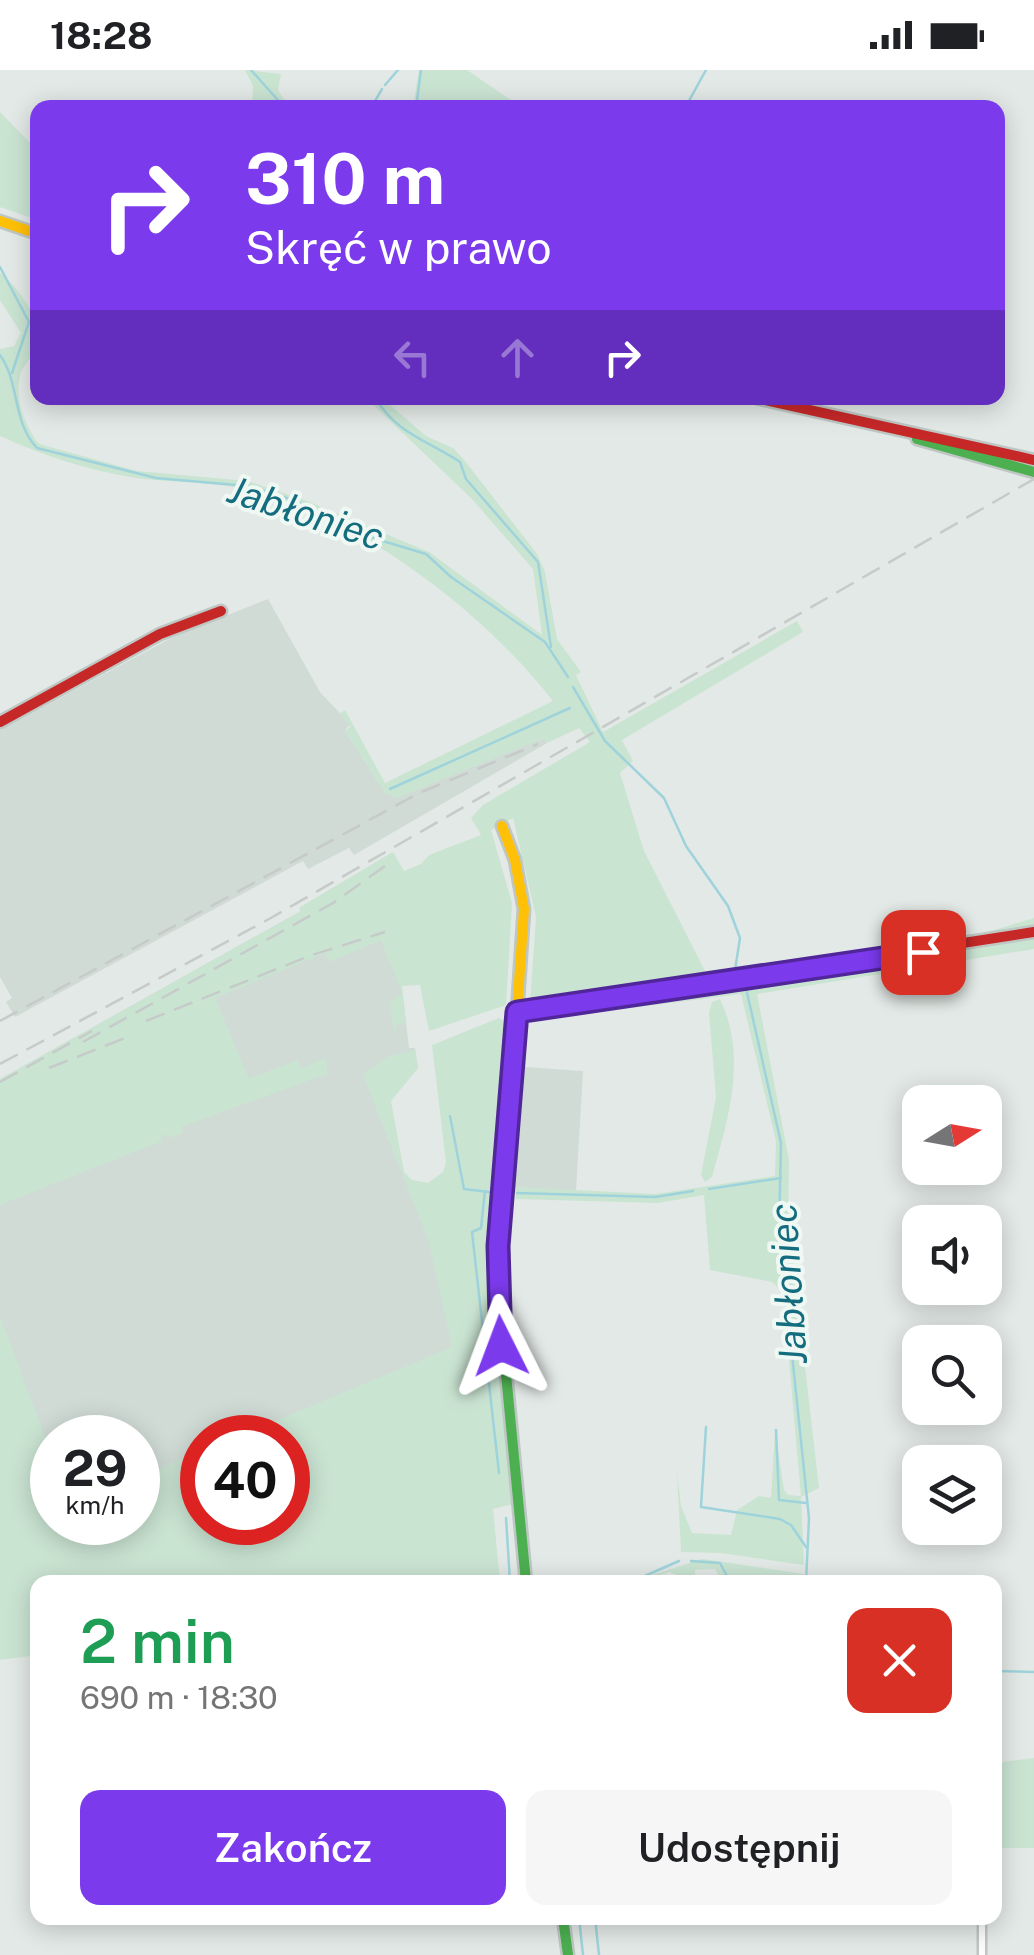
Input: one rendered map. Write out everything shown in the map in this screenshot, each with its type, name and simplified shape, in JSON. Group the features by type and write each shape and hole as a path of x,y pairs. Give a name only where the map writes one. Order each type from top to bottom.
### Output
{"street":[{"path":"0,221 30,231"},
{"path":"788,405 1034,460"},
{"path":"883,426 950,452 1030,471"},
{"path":"0,722 160,634 221,611"},
{"path":"502,826 515,860 524,909 498,1291 525,1575"},
{"path":"517,1012 991,942 1034,932"},
{"path":"564,1925 568,1955"},
{"path":"982,1925 982,1955"}],"shaded area":[{"path":"268,599 320,692 350,724 345,731 386,794 545,738 547,743 354,855 349,848 308,869 303,861 15,1017 6,1002 12,998 0,977 0,730 175,636"},
{"path":"393,852 403,871 402,987 409,1048 415,1048 418,1068 378,1113 412,1195 448,1191 493,1508 310,1538 310,1415 180,1415 180,1545 266,1545 81,1575 30,1575 30,1589 0,1617 0,1079 301,911 299,908"},
{"path":"524,1067 583,1071 576,1191 515,1187"}],"green space":[{"path":"245,70 281,74 278,90 284,100 252,100 253,86"},
{"path":"419,70 467,70 511,100 414,100"},
{"path":"0,112 30,143 30,218 0,207"},
{"path":"0,273 30,310 30,358 21,372 19,394 26,421 39,444 137,471 247,481 307,501 429,552 542,635 533,569 471,498 373,405 390,405 426,436 453,448 537,554 545,572 557,639 581,672 576,675 603,732 797,621 803,632 622,740 633,761 620,773 644,851 705,971 988,932 1034,918 1034,949 757,994 789,1160 788,1220 819,1488 801,1497 804,1565 720,1553 681,1552 677,1471 681,1506 692,1533 731,1535 737,1510 759,1496 771,1498 775,1431 784,1490 788,1495 801,1496 783,1292 772,1282 710,1270 704,1195 658,1203 516,1199 515,1187 655,1194 775,1176 776,1141 741,994 529,1021 530,1016 754,982 753,972 530,1004 536,917 513,818 491,830 512,903 506,1005 429,1031 420,985 402,986 406,1023 397,1024 394,1034 390,1003 402,993 381,940 329,962 325,953 215,998 249,1079 297,1060 301,1068 326,1058 327,1074 181,1127 183,1133 169,1138 167,1134 161,1137 162,1141 0,1205 0,1079 301,911 299,908 393,852 404,871 421,864 429,855 481,835 471,818 483,805 590,742 579,728 547,743 544,738 397,798 386,794 345,731 350,727 340,713 345,710 385,783 553,701 492,634 455,601 373,543 330,519 244,489 96,470 0,436 0,349 14,346 21,333 0,300"},
{"path":"720,999 733,1044 734,1066 724,1133 712,1177 705,1182 701,1175 716,1097 709,1013 712,1002"},
{"path":"499,1018 510,1025 511,1033 494,1286 513,1504 493,1509 499,1575 30,1575 30,1656 0,1660 0,1316 37,1415 30,1415 30,1545 160,1545 160,1468 180,1460 180,1545 310,1545 310,1415 290,1415 452,1347 428,1239 363,1075 387,1057 415,1050 418,1068 391,1101 404,1172 412,1180 428,1183 443,1172 446,1163 432,1045"},
{"path":"702,1559 804,1574 718,1575 715,1569 695,1570 695,1575 652,1575"},
{"path":"1034,1758 1034,1848 1002,1848 1002,1762"}],"waterway":[{"path":"251,70 278,100"},
{"path":"385,85 398,70"},
{"path":"417,100 421,70"},
{"path":"689,100 706,70"},
{"path":"376,100 382,89"},
{"path":"0,267 29,322 12,373"},
{"name":"Jabłoniec","path":"0,355 11,378 23,426 37,448 156,478 248,486 290,499 376,539 426,554 451,577 545,642 568,677"},
{"path":"381,405 403,428 460,462 466,479 538,562 551,647"},
{"name":"Jabłoniec","path":"573,687 605,741 664,798 686,846 728,906 740,938 735,970"},
{"path":"390,789 570,708"},
{"name":"Jabłoniec","path":"746,988 781,1143 779,1229 809,1518 806,1575"},
{"path":"450,1116 464,1189 489,1192"},
{"path":"709,1189 781,1178"},
{"path":"485,1191 481,1228 472,1232 499,1473"},
{"path":"517,1193 655,1197 693,1191"},
{"path":"706,1427 701,1507 780,1519 791,1525 806,1547"},
{"path":"776,1430 779,1500 806,1503"},
{"path":"506,1518 510,1575"},
{"path":"647,1575 679,1561"},
{"path":"691,1561 720,1563 726,1575"},
{"name":"Jabłoniec","path":"1002,1671 1034,1672"},
{"path":"580,1925 583,1955"},
{"path":"596,1925 599,1955"},
{"path":"985,1955 986,1925"}],"railway":[{"path":"0,1064 269,919 1034,479"},
{"path":"0,1021 419,793 538,744"},
{"path":"83,1042 333,903 385,866"},
{"path":"146,1021 312,955 385,932"},
{"path":"0,1082 92,1031"},
{"path":"49,1068 125,1038"}],"traffic: fast":[{"path":"917,439 1034,472"},
{"path":"503,1220 498,1291 525,1575"},
{"path":"564,1925 568,1955"}],"traffic: slow":[{"path":"0,221 30,231"},
{"path":"502,826 515,860 524,909 503,1220"}],"traffic: jam":[{"path":"787,405 1034,460"},
{"path":"0,722 160,634 221,611"},
{"path":"517,1012 1034,932"}],"route":[{"path":"501,1346 498,1246 517,1012 923,952"}]}
